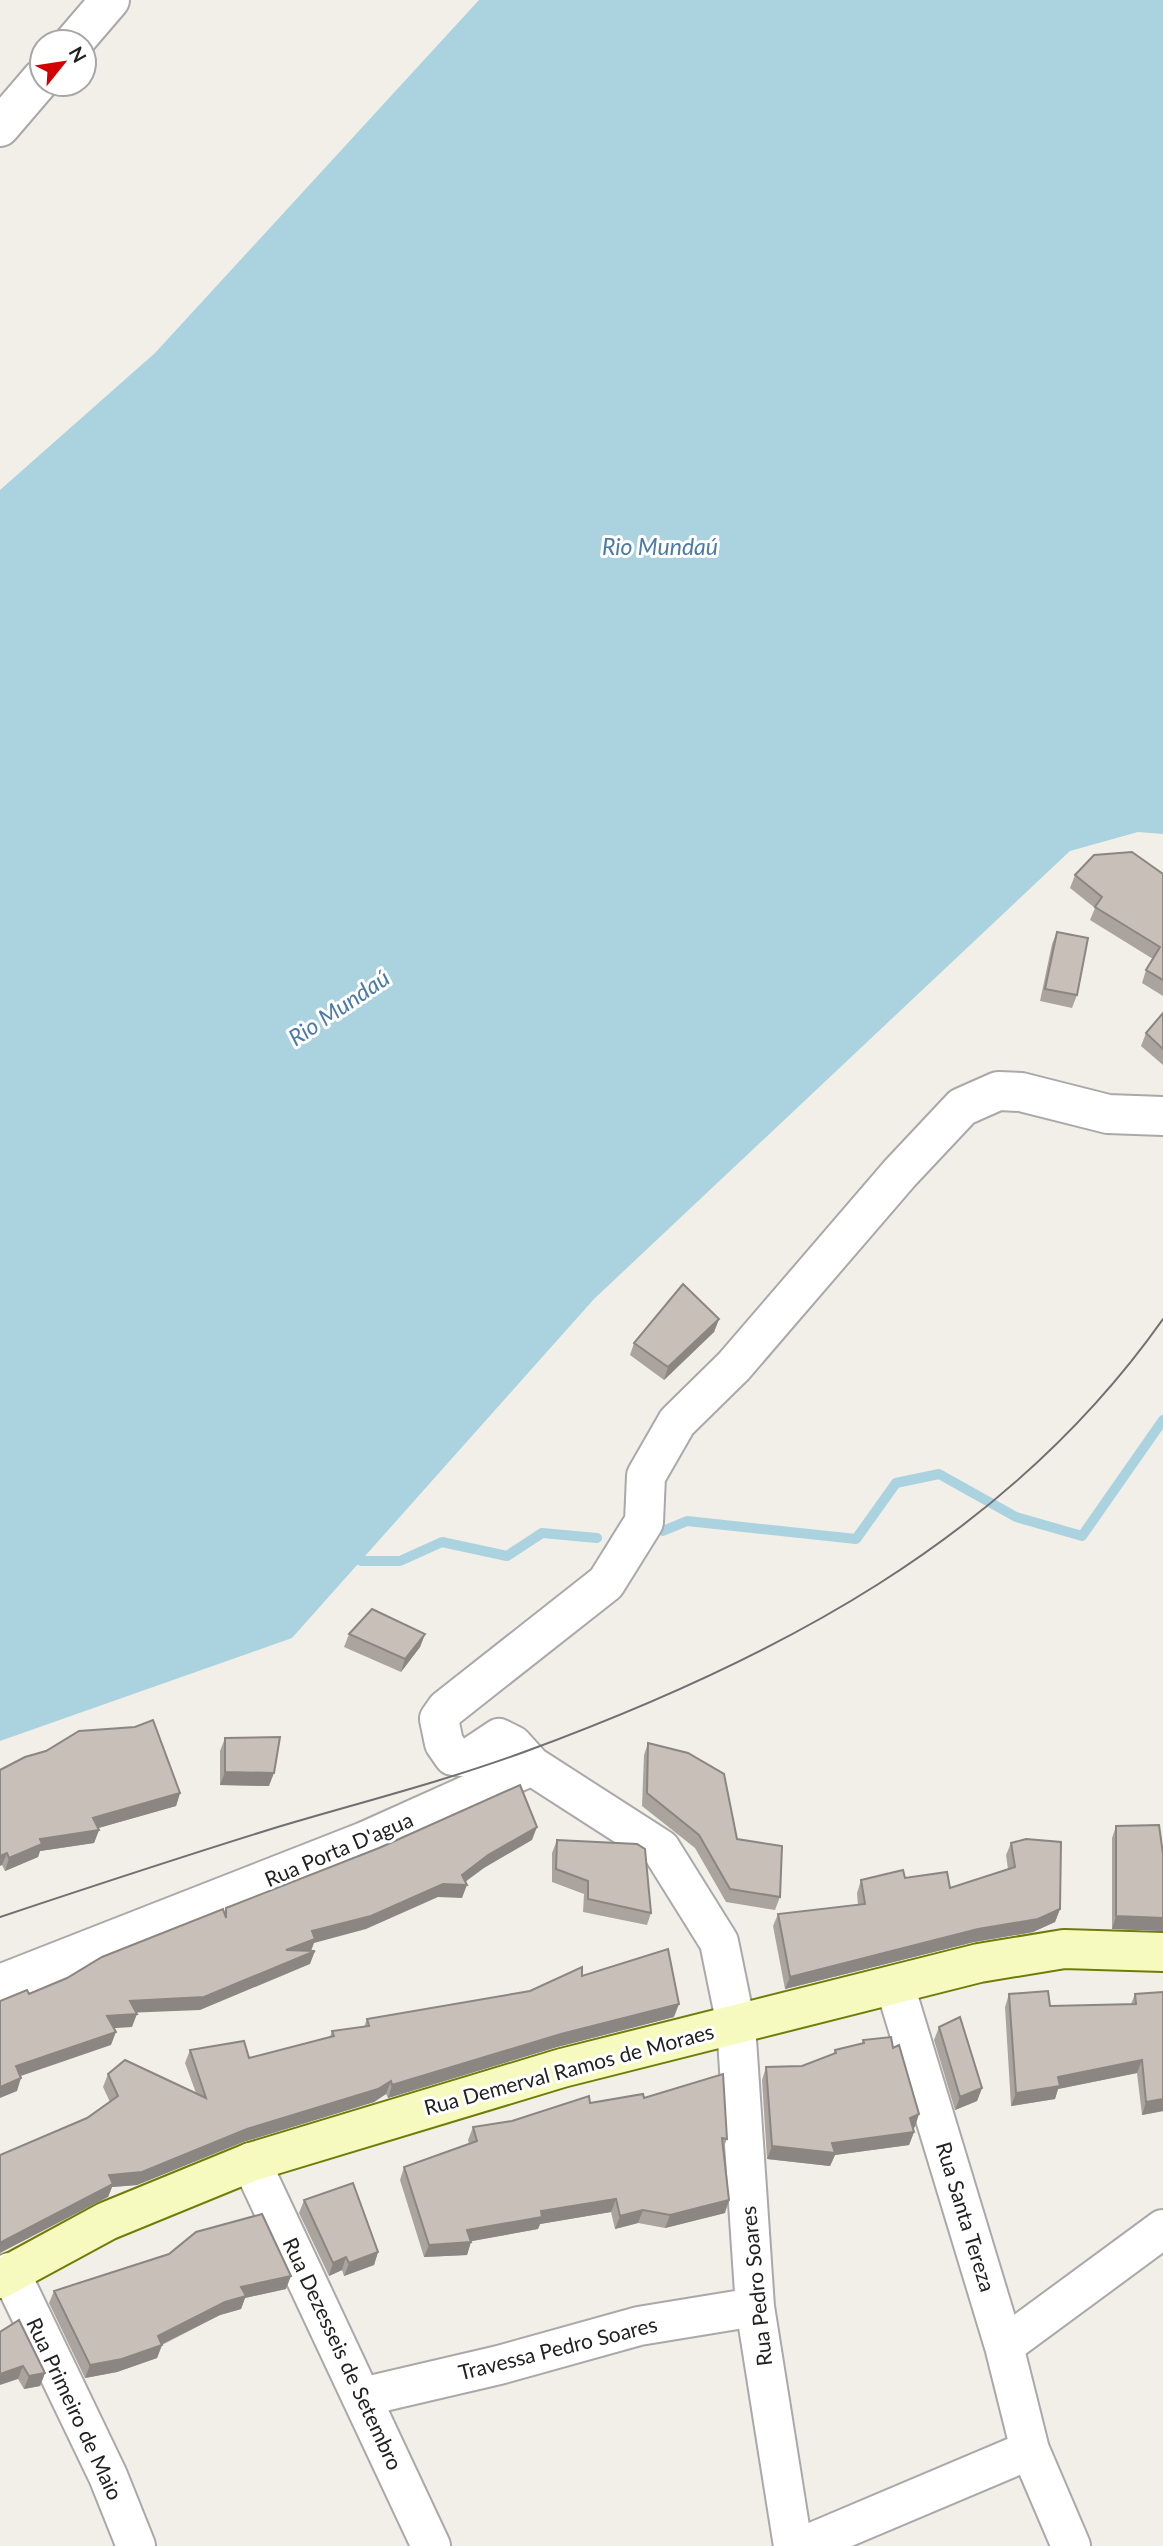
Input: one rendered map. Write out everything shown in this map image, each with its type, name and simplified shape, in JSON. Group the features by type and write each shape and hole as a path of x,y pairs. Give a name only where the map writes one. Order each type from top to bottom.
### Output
{"street":[{"path":"86,28 110,0"},
{"path":"0,127 28,94"},
{"path":"532,1766 513,1745 499,1738 469,1758 453,1756 443,1744 439,1720 446,1709 606,1583 644,1522 646,1476 677,1422 734,1366 900,1173 962,1107 998,1091 1032,1094 1108,1114 1163,1116"},
{"name":"Rua Pedro Soares","path":"532,1766 661,1849 719,1942 736,2025 755,2307 793,2546"},
{"name":"Rua Porta D'agua","path":"0,1984 352,1846 532,1766"},
{"name":"Rua Demerval Ramos de Moraes","path":"5,2276 107,2221 251,2162 562,2068 979,1964 1064,1949 1163,1952"},
{"name":"Rua Santa Tereza","path":"895,1986 1004,2346 1030,2450 1071,2546"},
{"name":"Rua Dezesseis de Setembro","path":"251,2162 431,2546"},
{"path":"1004,2346 1163,2229"},
{"name":"Rua Primeiro de Maio","path":"5,2276 108,2476 136,2546"},
{"name":"Travessa Pedro Soares","path":"362,2397 499,2365 639,2326 755,2307"},
{"path":"803,2546 1030,2450"}],"water":[{"name":"Rio Mundaú","path":"479,0 1163,0 1163,834 1138,832 1070,851 594,1299 292,1638 0,1741 0,490 155,353"}],"building":[{"path":"1132,852 1163,874 1163,980 1146,970 1160,947 1095,907 1102,897 1075,875 1094,855"},
{"path":"1057,932 1088,938 1077,995 1045,989"},
{"path":"1163,1013 1163,1049 1146,1033"},
{"path":"683,1284 719,1319 668,1367 634,1343"},
{"path":"372,1609 425,1634 405,1659 349,1634"},
{"path":"153,1720 180,1793 93,1818 99,1830 40,1839 42,1844 9,1858 7,1853 0,1856 0,1770 25,1757 46,1751 79,1731 135,1727"},
{"path":"280,1737 274,1773 225,1772 225,1738"},
{"path":"648,1743 688,1753 724,1774 737,1839 782,1846 780,1897 730,1889 699,1835 647,1793"},
{"path":"520,1785 537,1827 488,1855 462,1875 467,1885 443,1884 371,1916 312,1931 315,1939 286,1950 315,1951 204,1997 130,2001 137,2014 107,2016 116,2032 16,2066 21,2078 0,2087 0,2001 27,1990 29,1994 67,1978 102,1957 223,1909 226,1918 226,1908 379,1848"},
{"path":"1159,1825 1163,1854 1163,1918 1116,1916 1116,1826"},
{"path":"1026,1839 1061,1842 1060,1909 1038,1919 978,1929 790,1977 778,1914 865,1904 861,1880 903,1870 905,1878 947,1872 950,1888 1015,1867 1011,1843"},
{"path":"557,1840 637,1844 645,1849 651,1913 588,1899 588,1881 556,1869"},
{"path":"668,1949 679,2004 561,2034 392,2085 391,2081 378,2089 247,2129 142,2172 109,2175 113,2184 0,2243 0,2155 87,2118 118,2096 108,2074 125,2060 206,2098 190,2050 244,2041 249,2058 334,2036 332,2031 369,2026 367,2019 530,1991 582,1967 582,1976"},
{"path":"1048,1991 1050,2006 1136,2004 1135,1994 1163,1992 1163,2099 1146,2102 1142,2060 1058,2077 1060,2086 1016,2093 1009,1994"},
{"path":"960,2017 982,2088 960,2097 939,2027"},
{"path":"891,2037 893,2048 899,2045 919,2114 910,2118 914,2132 832,2143 835,2153 772,2146 766,2067 802,2066 836,2053 835,2050 864,2043 863,2040"},
{"path":"723,2074 727,2139 722,2138 729,2200 670,2215 643,2210 620,2216 616,2199 541,2211 542,2217 467,2230 471,2242 429,2245 404,2167 477,2141 473,2127 512,2121 589,2096 590,2103 643,2094 644,2098"},
{"path":"353,2183 378,2252 349,2263 346,2257 333,2263 304,2200"},
{"path":"262,2214 291,2276 241,2287 246,2296 225,2302 158,2336 162,2345 122,2359 90,2365 54,2291 169,2254 196,2232"},
{"path":"19,2320 45,2373 29,2376 23,2366 0,2374 0,2332"}],"waterway":[{"path":"663,1531 687,1521 856,1539 896,1483 939,1474 1016,1517 1082,1536 1163,1420"},
{"path":"361,1561 400,1561 442,1542 507,1556 542,1533 597,1538"}],"tram line":[{"path":"0,1917 281,1826 494,1763 707,1677 794,1633 878,1584 958,1529 1032,1467 1101,1397 1163,1319"}]}
